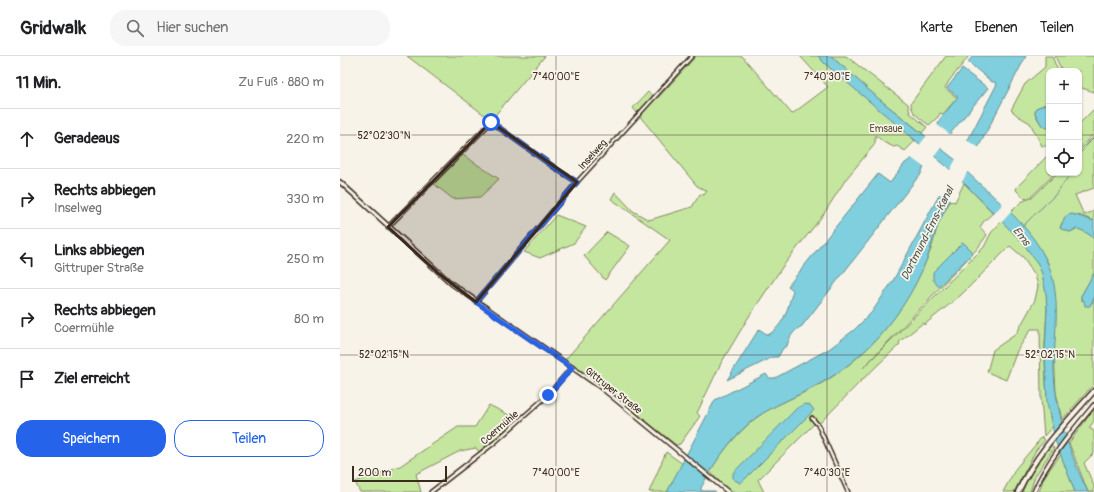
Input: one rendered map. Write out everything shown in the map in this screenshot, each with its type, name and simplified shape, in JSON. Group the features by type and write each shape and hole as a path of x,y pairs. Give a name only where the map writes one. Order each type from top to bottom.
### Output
{"highway":[{"path":"1018,492 1047,444 1094,391"}],"street":[{"name":"Inselweg","path":"476,302 577,182 692,56"},
{"path":"388,227 491,122 577,182"},
{"name":"Gittruper Straße","path":"340,182 439,274 476,302 603,389 728,492"},
{"name":"Coermühle","path":"431,492 494,443 548,395 572,368"},
{"path":"1034,492 1039,479 1051,460 1094,405"},
{"path":"812,418 818,425 848,492"}],"highlighted area":[{"path":"491,122 577,182 476,302 439,274 388,227"}],"green space":[{"path":"407,56 545,56 491,120"},
{"name":"Emsaue","path":"696,56 742,56 792,114 828,87 800,56 824,56 915,141 905,151 897,146 894,147 885,143 875,135 875,144 846,179 823,215 783,266 748,318 720,365 697,413 700,416 680,444 676,445 605,388 564,361 670,240 611,199 615,192 633,211 649,220 692,207 700,194 704,195 707,191 697,186 633,108 648,92 657,99"},
{"path":"831,56 846,56 908,104 910,113 927,127 922,133 879,99"},
{"path":"946,56 969,56 945,88 957,98 943,114 940,113 938,117 929,125 915,113 911,107 911,103"},
{"path":"1045,56 1052,56 1057,68 1046,68 1046,104 1036,108 1035,113 1042,125 1046,127 1046,146 1042,146 1030,123 1011,110 1025,84 1045,67"},
{"path":"1055,56 1094,56 1094,92 1082,88 1082,68 1061,68"},
{"path":"1094,109 1094,133 1082,146 1082,140 1082,121"},
{"path":"1094,136 1094,188 1075,195 1084,215 1094,211 1094,221 1079,215 1070,215 1066,218 1060,228 1070,232 1079,229 1086,232 1094,239 1094,273 1081,296 1081,300 1092,303 1094,298 1094,384 1062,420 1056,392 1048,263 1031,237 1010,213 1021,202 1033,197 1054,176 1082,176 1082,148"},
{"path":"463,155 499,179 480,197 453,199 434,184"},
{"path":"1046,157 1046,176 1052,176 1032,196 1025,199 1016,190 1017,187"},
{"path":"964,183 993,213 980,227 987,235 977,249 863,368 984,247 991,233 1002,221 1022,241 1038,263 1043,274 1047,296 1045,373 1052,427 1044,436 1041,399 1040,329 1031,329 1017,351 1006,380 987,372 993,350 1016,334 1035,300 1038,286 1035,275 1024,258 1010,246 961,295 924,325 923,323 899,342 900,344 818,425 814,424 758,480 764,492 731,492 710,471 721,455 747,425 769,409 815,387 838,373 859,356 882,333 901,307 918,279 931,249 941,219 950,201 955,202"},
{"path":"556,215 586,227 574,243 540,258 524,252"},
{"path":"607,232 630,246 605,280 584,256"},
{"path":"489,405 517,419 479,452 476,448 460,451 416,474 421,492 360,492 355,482 400,466 458,427 475,427"},
{"path":"1094,409 1094,421 1089,428 1094,431 1094,453 1084,463 1094,486 1094,492 1088,492 1069,443"},
{"path":"1042,437 1045,440 1036,450 1014,492 1003,492 1016,468"},
{"path":"1049,444 1054,448 1035,476 1030,492 1022,492 1030,474"},
{"path":"666,452 683,464 667,492 649,492"},
{"path":"1061,454 1075,492 1039,492 1044,477"}],"water":[{"path":"818,56 831,56 879,99 928,138 938,125 940,119 958,97 947,88 962,69 988,88 939,147 957,161 997,84 992,82 968,62 973,56 1026,56 966,171 1023,225 1033,237 1048,264 1055,290 1056,303 1054,369 1057,399 1060,415 1070,448 1088,492 1075,492 1056,443 1047,403 1045,352 1047,309 1042,274 1038,264 1023,243 961,180 940,220 928,256 916,284 895,317 879,337 857,358 836,374 778,405 748,424 725,449 701,488 703,491 716,492 667,492 715,400 766,374 769,378 775,378 829,349 854,330 872,312 894,279 952,171 933,155 924,166 920,176 802,326 792,334 787,346 783,348 778,357 773,357 727,380 759,329 768,335 774,331 782,321 793,290 788,286 878,174 890,183 905,163 913,158 922,146 824,63"},
{"path":"1046,104 1046,127 1042,126 1035,113 1036,108"},
{"path":"1072,214 1094,221 1094,239 1081,230 1076,229 1070,232 1060,228 1066,216"},
{"path":"962,243 964,243 972,251 972,254 938,286 933,280 933,272"},
{"path":"1094,273 1094,298 1090,306 1085,306 1081,296"},
{"path":"805,404 810,405 814,410 742,482 740,483 733,479 733,473 797,408"}],"pier":[{"path":"936,124 951,135 925,168 910,157"},
{"path":"966,140 980,148 952,201 938,193"},
{"path":"1004,203 1012,211 1001,223 992,215"}],"waterway":[{"path":"1085,147 1094,138"},
{"path":"1034,215 1055,195 1069,176"},
{"name":"Ems","path":"1022,227 1033,216"}],"route":[{"path":"491,122 577,182 476,302 572,368 548,395"}],"water label":[{"name":"Dortmund-Ems-Kanal","path":"927,233"}]}
